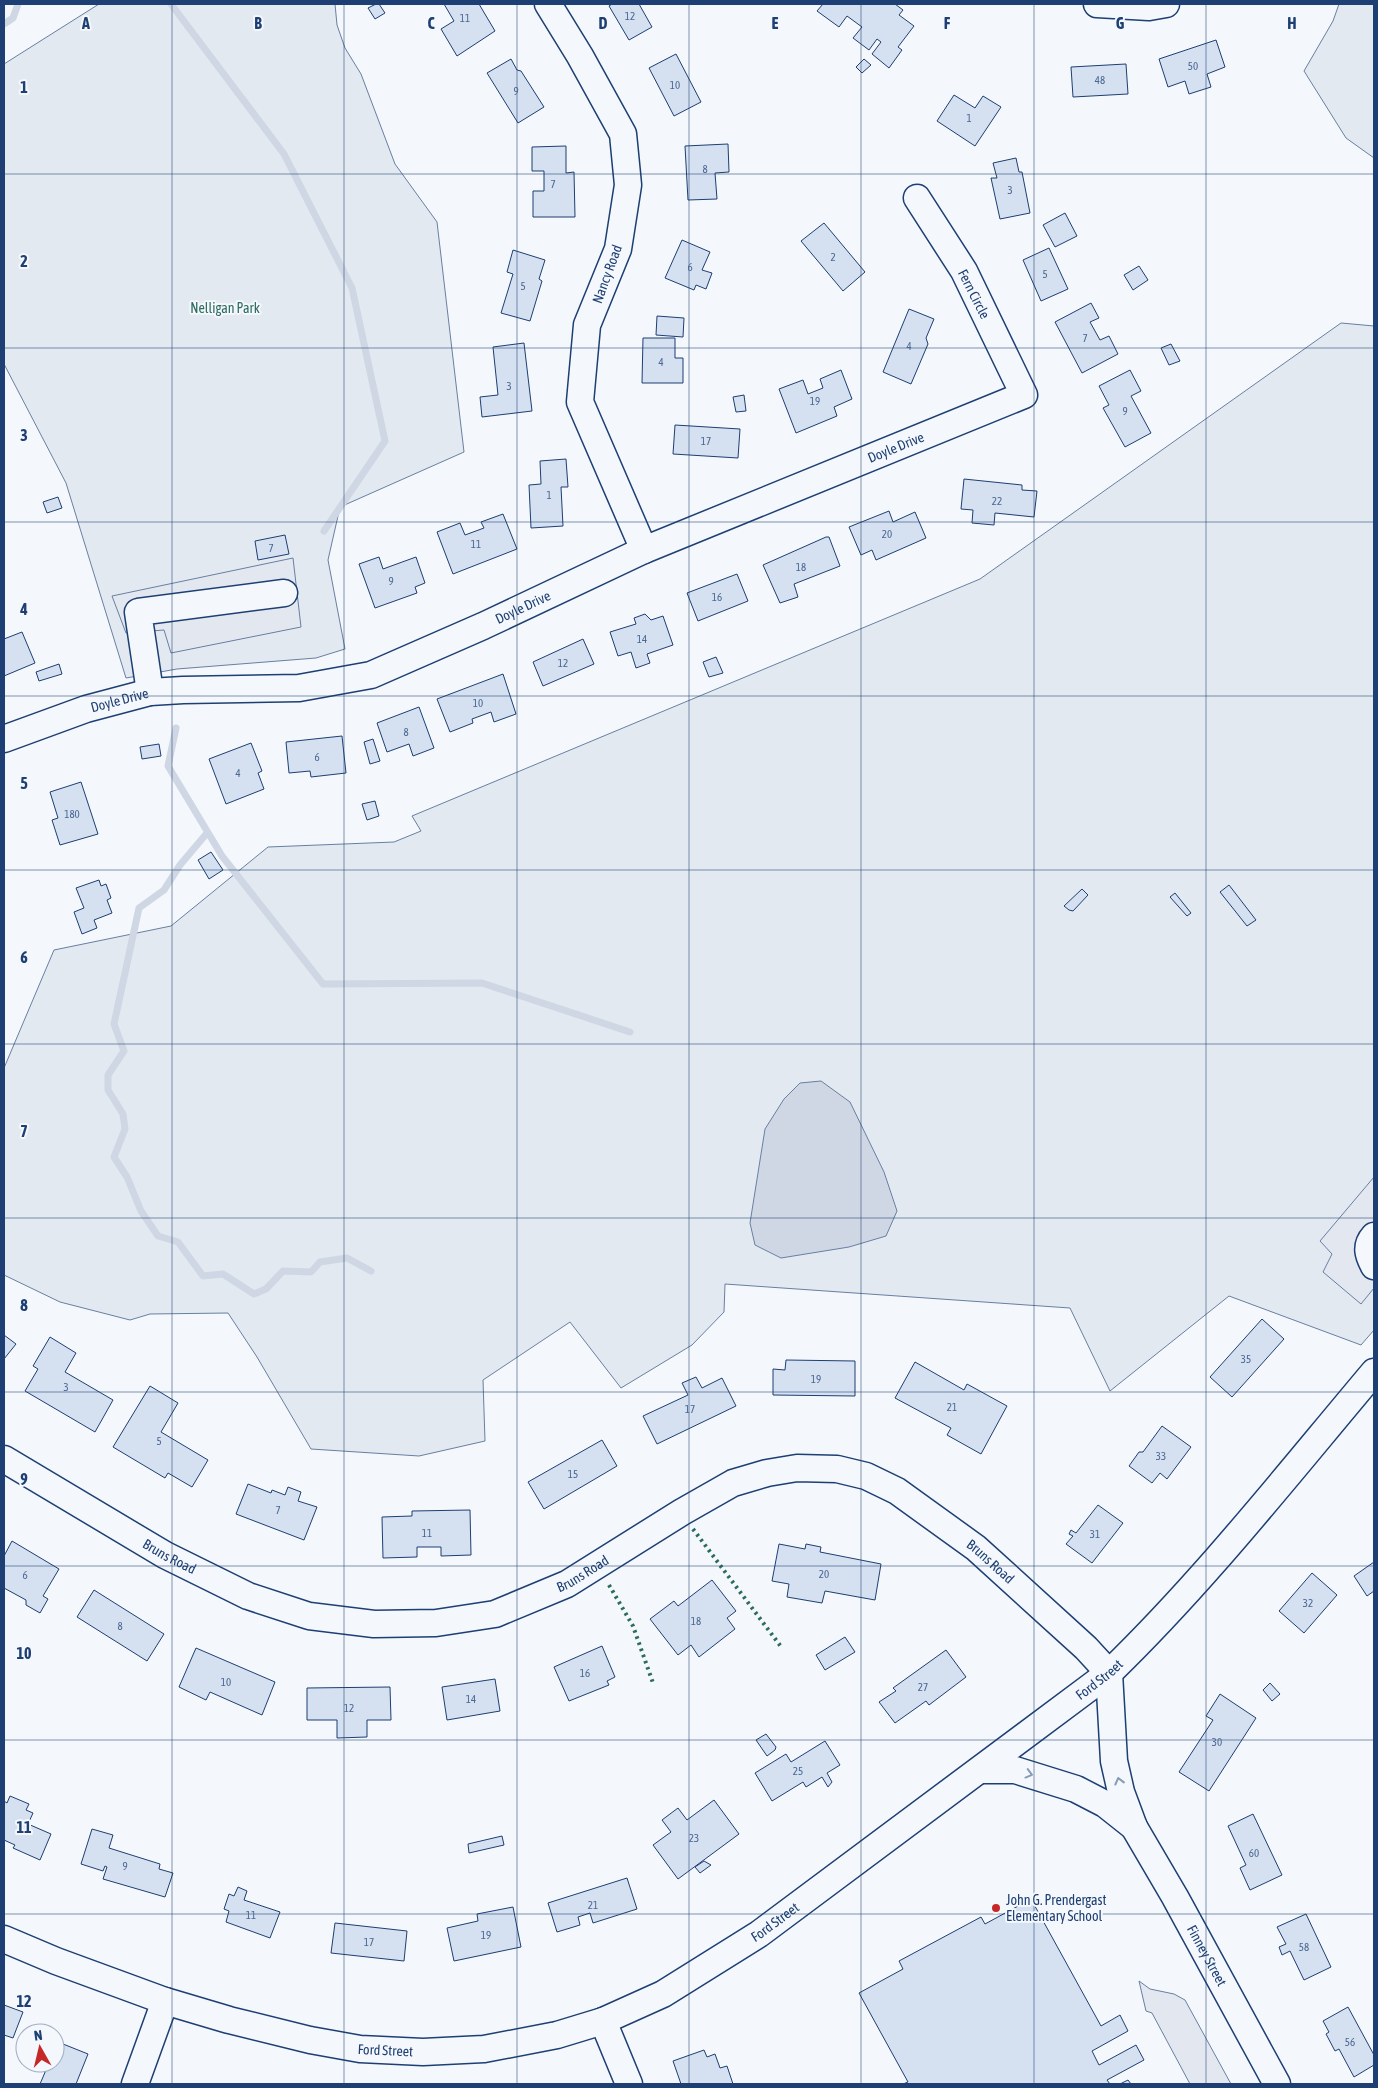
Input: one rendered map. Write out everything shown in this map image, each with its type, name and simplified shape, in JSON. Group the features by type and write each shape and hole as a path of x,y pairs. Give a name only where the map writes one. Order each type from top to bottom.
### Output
{"street":[{"name":"Nancy Road","path":"548,4 580,56 623,134 628,184 620,240 587,325 580,402 644,550"},
{"path":"1097,4 1149,7 1166,4"},
{"name":"Fern Circle","path":"917,198 964,271 1024,395"},
{"name":"Doyle Drive","path":"4,739 86,708 150,692 299,688 371,675 483,626 644,550 1024,395"},
{"path":"150,692 138,612 284,593"},
{"path":"1374,1236 1369,1242 1368,1256 1374,1266"},
{"name":"Ford Street","path":"4,1939 56,1961 165,2001 229,2020 310,2040 360,2049 423,2052 484,2049 557,2034 603,2021 663,1994 759,1934 1109,1673 1142,1641 1204,1574 1374,1372"},
{"name":"Bruns Road","path":"4,1459 165,1555 248,1596 309,1616 374,1624 436,1623 495,1614 567,1584 682,1512 733,1483 767,1472 797,1468 837,1469 866,1476 897,1491 976,1548 1086,1648 1109,1673"},
{"name":"Finney Street","path":"1109,1673 1114,1761 1134,1827 1175,1897 1277,2084"},
{"name":"Finney Street","path":"980,1770 1015,1770 1076,1789 1105,1804 1134,1827"},
{"path":"135,2084 165,2001"},
{"path":"603,2021 629,2084"}],"green space":[{"name":"Nelligan Park","path":"99,4 335,4 337,25 345,48 361,74 395,164 437,222 464,452 340,507 328,560 345,649 316,658 177,669 126,678 66,483 4,364 4,64"},
{"path":"1339,4 1374,4 1374,158 1346,138 1304,71 1333,21"},
{"path":"1341,323 1374,326 1374,1330 1361,1345 1229,1296 1110,1391 1070,1308 725,1284 724,1312 692,1345 621,1388 570,1322 483,1380 485,1441 419,1456 311,1449 257,1357 228,1313 150,1314 130,1320 60,1302 4,1275 4,1068 54,950 171,926 268,847 394,842 421,831 412,816 980,579"}],"shaded area":[{"path":"293,558 301,627 171,653 164,630 126,633 112,596"},
{"path":"821,1081 850,1102 884,1172 897,1211 886,1236 849,1247 781,1258 755,1245 750,1223 765,1129 784,1099 800,1083"},
{"path":"1374,1177 1374,1288 1361,1304 1323,1272 1332,1254 1320,1241"},
{"path":"1139,1981 1150,1989 1174,1994 1185,2000 1231,2084 1190,2084 1152,2013 1146,2011"}],"building":[{"path":"379,4 385,13 375,19 368,8"},
{"path":"444,4 479,4 495,31 457,56 441,29 454,21"},
{"path":"612,4 639,4 652,27 629,40 609,6"},
{"path":"823,4 895,4 903,10 899,15 914,26 898,47 902,50 889,68 872,54 881,42 877,39 869,50 853,38 862,27 847,16 839,27 817,11"},
{"path":"1216,40 1225,67 1207,74 1211,87 1189,94 1185,81 1168,87 1159,59"},
{"path":"676,54 701,102 674,116 649,68"},
{"path":"511,59 544,107 518,123 487,73"},
{"path":"864,59 871,65 862,73 856,67"},
{"path":"1126,64 1128,94 1073,97 1071,67"},
{"path":"954,95 975,108 983,96 1001,107 975,146 937,121"},
{"path":"728,144 729,172 715,173 717,199 688,200 685,146"},
{"path":"566,146 566,173 574,172 575,217 533,217 533,191 544,191 544,171 532,171 532,147"},
{"path":"1016,158 1019,172 1022,172 1030,213 1000,219 991,178 997,178 993,163"},
{"path":"1065,213 1077,236 1055,247 1043,225"},
{"path":"824,223 865,272 843,291 801,241"},
{"path":"682,240 710,252 702,270 712,273 706,289 696,285 694,290 665,278"},
{"path":"1049,248 1068,289 1041,301 1023,260"},
{"path":"513,250 545,260 539,279 542,281 530,321 501,313 513,274 507,272"},
{"path":"1139,266 1148,280 1133,290 1124,275"},
{"path":"1091,303 1099,318 1090,322 1100,340 1109,336 1118,354 1082,373 1055,322"},
{"path":"909,309 934,319 926,338 928,344 911,384 883,372"},
{"path":"657,316 684,318 683,337 656,335"},
{"path":"643,338 675,338 675,358 683,358 683,383 642,383"},
{"path":"524,343 532,411 482,417 480,397 498,395 493,347"},
{"path":"1171,344 1180,361 1169,365 1161,348"},
{"path":"841,370 852,399 834,407 837,416 796,433 779,389 803,380 808,394 823,388 820,379"},
{"path":"1130,370 1141,391 1131,396 1151,433 1125,447 1103,408 1109,405 1099,386"},
{"path":"744,395 746,411 736,412 733,397"},
{"path":"675,425 740,429 738,458 673,454"},
{"path":"566,459 568,487 561,487 563,526 531,528 529,485 541,484 540,461"},
{"path":"964,479 1022,485 1022,490 1037,491 1034,517 995,513 994,525 972,523 973,510 961,509"},
{"path":"58,497 62,508 47,513 43,502"},
{"path":"889,511 893,522 915,512 926,538 876,560 872,550 861,555 849,527"},
{"path":"503,514 517,549 453,574 437,532 460,523 465,535 484,528 481,522"},
{"path":"285,535 289,554 258,560 255,541"},
{"path":"829,537 840,566 794,584 798,597 780,603 763,565"},
{"path":"379,557 383,569 416,557 425,583 415,587 417,593 375,608 359,564"},
{"path":"737,574 748,601 698,621 687,593"},
{"path":"645,614 651,620 663,616 673,645 647,654 650,663 636,668 631,652 618,656 610,632 636,624 634,618"},
{"path":"22,632 35,663 4,676 4,639"},
{"path":"583,639 594,664 543,686 533,662"},
{"path":"716,657 723,673 709,677 703,662"},
{"path":"59,664 62,674 39,681 36,672"},
{"path":"503,674 516,714 494,722 491,712 472,719 473,723 450,732 437,699"},
{"path":"419,707 434,748 413,756 409,744 387,752 377,723"},
{"path":"342,736 346,773 311,777 310,771 289,773 286,742"},
{"path":"373,739 380,761 370,764 364,742"},
{"path":"251,743 262,771 258,773 264,789 226,804 209,759"},
{"path":"159,744 161,756 142,759 140,747"},
{"path":"81,782 98,834 60,845 52,820 58,818 50,792"},
{"path":"375,801 379,816 367,820 362,804"},
{"path":"211,852 223,870 209,879 198,860"},
{"path":"99,880 101,886 106,884 111,898 107,900 112,913 94,920 97,928 82,934 74,912 84,908 76,888"},
{"path":"1229,885 1256,920 1247,926 1220,892"},
{"path":"1082,889 1088,895 1073,911 1064,906"},
{"path":"1175,893 1191,913 1187,916 1170,897"},
{"path":"1262,1319 1284,1339 1232,1397 1210,1377"},
{"path":"4,1335 16,1344 4,1359"},
{"path":"50,1337 76,1353 65,1372 113,1400 95,1432 25,1391 38,1369 33,1366"},
{"path":"786,1360 855,1361 855,1396 773,1395 773,1369 785,1370"},
{"path":"915,1362 964,1390 967,1384 1007,1406 981,1454 947,1435 951,1428 895,1398"},
{"path":"696,1377 702,1388 722,1378 736,1406 657,1444 643,1416 688,1395 682,1383"},
{"path":"150,1386 178,1403 161,1432 208,1460 192,1487 168,1473 165,1478 113,1447"},
{"path":"1162,1426 1191,1447 1167,1479 1160,1473 1152,1483 1129,1466 1139,1452 1143,1452"},
{"path":"602,1440 617,1466 544,1509 528,1482"},
{"path":"248,1484 271,1493 272,1490 285,1495 288,1487 301,1492 298,1501 317,1507 304,1540 236,1514"},
{"path":"1098,1505 1123,1523 1092,1563 1066,1544 1073,1536 1069,1534 1071,1530 1076,1533"},
{"path":"470,1510 471,1555 441,1556 441,1547 417,1547 417,1557 383,1558 382,1517 412,1516 412,1511"},
{"path":"12,1541 59,1569 43,1596 48,1599 40,1613 26,1605 26,1600 4,1588 4,1556"},
{"path":"779,1544 805,1549 806,1544 821,1547 820,1552 881,1564 875,1600 825,1591 822,1603 787,1597 789,1584 772,1581"},
{"path":"1374,1562 1374,1591 1367,1596 1354,1576"},
{"path":"1312,1573 1337,1595 1304,1633 1279,1611"},
{"path":"712,1580 736,1611 727,1618 735,1629 699,1657 691,1645 678,1655 650,1619 674,1601 678,1606"},
{"path":"94,1590 164,1634 147,1661 77,1617"},
{"path":"845,1637 855,1652 825,1670 816,1655"},
{"path":"602,1646 615,1677 607,1681 609,1685 569,1701 554,1667"},
{"path":"196,1648 275,1682 262,1715 210,1692 206,1700 179,1687"},
{"path":"946,1650 966,1677 929,1705 926,1701 895,1723 879,1702 896,1691 893,1688"},
{"path":"495,1679 500,1711 447,1720 442,1687"},
{"path":"1270,1683 1280,1694 1272,1701 1263,1690"},
{"path":"390,1687 391,1720 367,1720 367,1737 337,1738 337,1720 307,1720 307,1688"},
{"path":"1220,1694 1256,1718 1209,1791 1179,1772 1213,1720 1206,1716"},
{"path":"766,1734 776,1747 767,1756 756,1740"},
{"path":"825,1741 840,1765 827,1773 832,1782 828,1787 822,1777 806,1787 803,1782 772,1801 755,1773 786,1754 791,1762"},
{"path":"10,1796 29,1804 26,1810 33,1813 28,1824 51,1834 40,1860 13,1848 15,1845 4,1840 4,1801 7,1803"},
{"path":"714,1800 739,1834 678,1879 653,1845 671,1832 662,1820 678,1808 687,1820"},
{"path":"1253,1814 1282,1875 1250,1890 1240,1868 1246,1865 1228,1826"},
{"path":"92,1829 113,1835 109,1848 160,1864 159,1869 173,1873 165,1897 103,1879 107,1867 105,1866 103,1871 81,1864"},
{"path":"502,1836 504,1845 469,1853 468,1844"},
{"path":"704,1861 711,1865 700,1873 695,1867"},
{"path":"627,1878 637,1909 593,1923 590,1913 578,1917 580,1925 557,1932 548,1903"},
{"path":"238,1887 247,1891 244,1900 280,1912 270,1938 226,1922 229,1911 224,1909 229,1894 234,1896"},
{"path":"1031,1899 1101,2026 1120,2015 1128,2031 1092,2051 1099,2065 1136,2045 1144,2060 1107,2080 1110,2084 903,2084 908,2082 859,1993 903,1969 899,1961 981,1917 985,1924"},
{"path":"513,1907 521,1947 454,1961 447,1928 478,1921 477,1914"},
{"path":"1306,1914 1331,1967 1304,1980 1290,1951 1282,1955 1279,1947 1286,1944 1277,1927"},
{"path":"335,1923 407,1931 404,1961 331,1953"},
{"path":"4,2005 23,2012 19,2023 15,2023 13,2038 4,2035"},
{"path":"1348,2007 1374,2055 1374,2065 1354,2077 1339,2049 1335,2051 1326,2034 1329,2032 1323,2021"},
{"path":"65,2045 88,2054 76,2084 40,2084 45,2073 65,2073"},
{"path":"704,2050 707,2057 715,2054 720,2068 727,2066 733,2084 681,2084 673,2061"},
{"path":"1128,2080 1131,2084 1120,2084"}],"waterway":[{"path":"4,24 13,18 18,4"},
{"path":"171,4 284,154 352,288 385,441 324,531"},
{"path":"176,728 168,766 222,856 323,984 482,983 630,1032"},
{"path":"207,833 180,865 164,890 139,908 114,1024 124,1051 108,1075 108,1090 123,1114 125,1129 114,1157 127,1177 141,1211 158,1236 178,1242 203,1276 223,1274 254,1294 266,1289 283,1271 311,1272 320,1262 347,1258 371,1271"}],"hedge":[{"path":"693,1529 782,1648"},
{"path":"609,1585 633,1626 653,1683"}],"place":[{"name":"John G. Prendergast Elementary School","path":"996,1908"}]}
